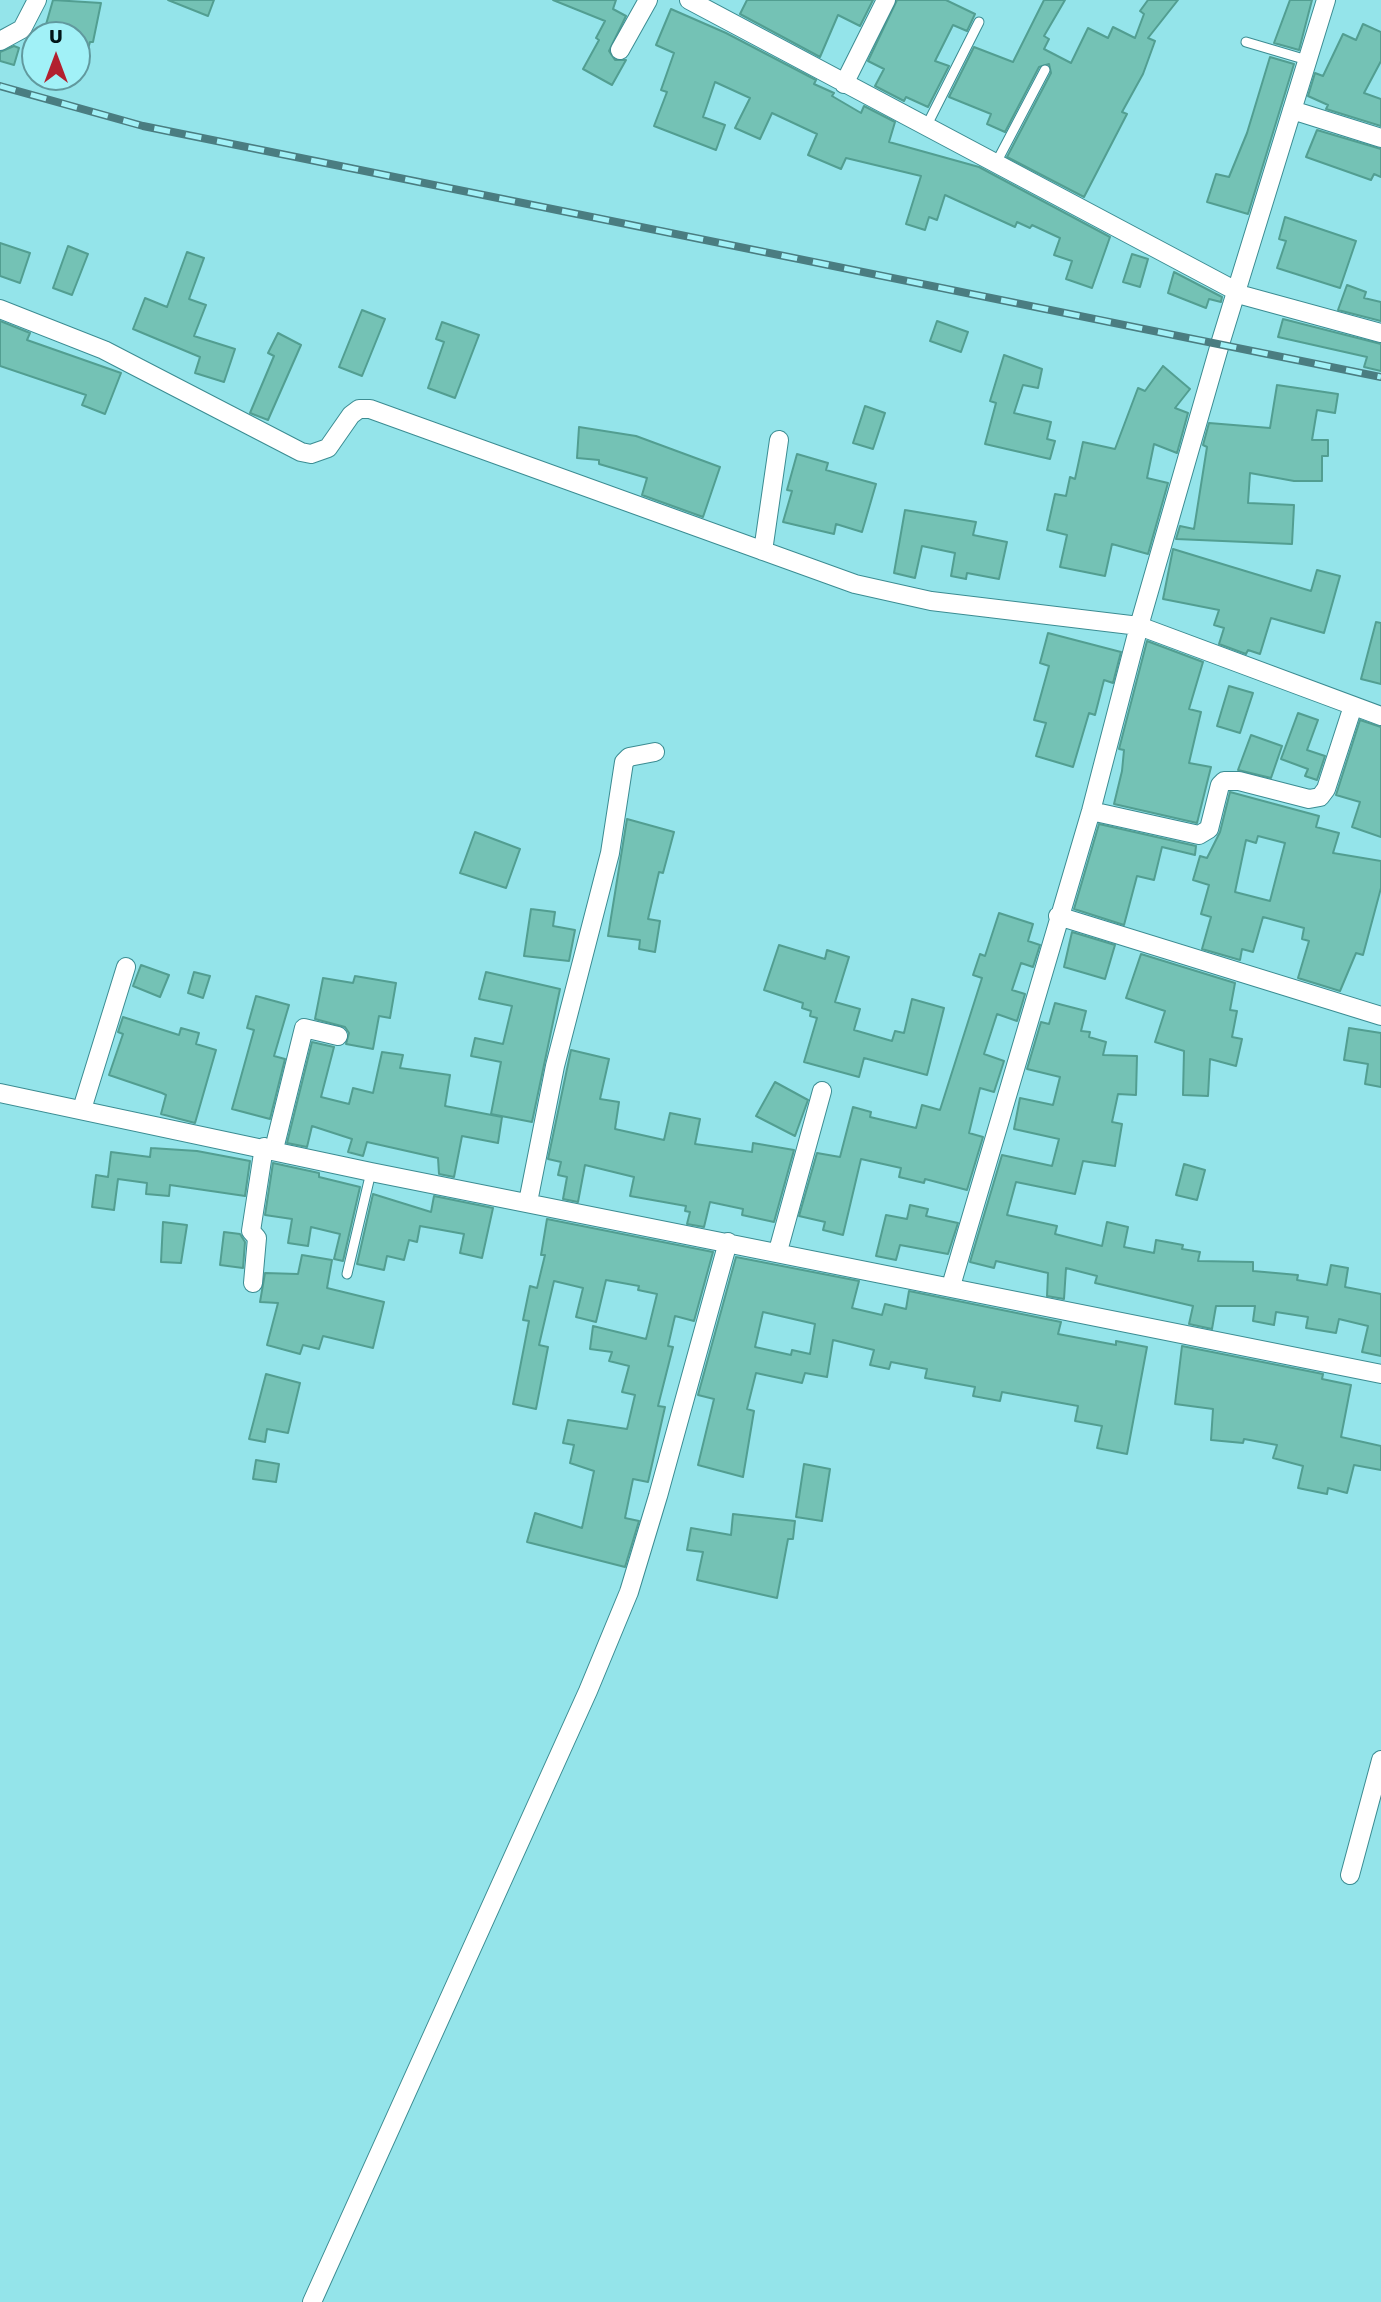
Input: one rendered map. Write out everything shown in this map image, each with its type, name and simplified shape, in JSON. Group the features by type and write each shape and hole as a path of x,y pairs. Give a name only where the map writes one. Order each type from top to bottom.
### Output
{"street":[{"path":"0,41 22,29 37,0"},
{"path":"620,50 648,0"},
{"path":"689,0 1237,292 1381,333"},
{"path":"844,84 886,0"},
{"path":"951,1286 1091,811 1139,626 1220,344 1326,0"},
{"path":"1292,110 1381,138"},
{"path":"0,309 104,350 301,452 320,453 328,448 351,415 359,409 370,409 855,584 905,597 1139,626 1381,716"},
{"path":"763,551 779,440"},
{"path":"1091,811 1199,835 1209,830 1220,785 1224,781 1239,781 1309,799 1320,797 1326,789 1353,706"},
{"path":"528,1202 555,1066 610,853 624,762 629,757 655,752"},
{"path":"1058,916 1381,1016"},
{"path":"82,1110 126,967"},
{"path":"253,1283 257,1238 251,1231 269,1148 304,1028 338,1036"},
{"path":"778,1251 822,1091"},
{"path":"0,1093 371,1171 1381,1374"},
{"path":"312,2302 588,1691 629,1592 659,1496 728,1242"},
{"path":"1350,1875 1381,1760"}],"lane":[{"path":"926,127 979,22"},
{"path":"1246,42 1307,60"},
{"path":"995,164 1045,70"},
{"path":"347,1274 371,1171"}],"building":[{"path":"53,0 101,3 93,42 91,21 47,21"},
{"path":"168,0 214,0 208,16"},
{"path":"553,0 616,0 613,9 626,16 609,51 615,60 626,60 612,85 583,69 599,40 596,38 605,21"},
{"path":"747,0 873,0 860,26 838,15 820,57 740,14"},
{"path":"897,0 946,0 975,14 967,31 953,25 935,61 949,66 928,107 906,97 904,101 875,86 884,69 868,61"},
{"path":"1044,0 1065,0 1044,36 1049,39 1044,49 1071,63 1088,28 1108,38 1113,27 1135,38 1144,14 1140,11 1148,0 1178,0 1148,38 1155,41 1143,74 1122,112 1127,114 1084,197 1007,157 1051,73 1049,64 1039,67 1005,132 987,124 991,114 949,97 974,47 1013,62"},
{"path":"1290,0 1312,0 1299,50 1274,43"},
{"path":"671,9 726,33 816,80 814,84 834,93 832,96 861,113 864,106 895,122 889,142 979,167 1110,237 1092,288 1066,279 1072,261 1054,255 1060,238 1032,225 1030,228 1017,222 1015,227 945,195 937,220 929,217 925,230 906,224 921,176 846,158 841,169 808,155 817,134 772,113 760,139 735,128 750,98 715,82 703,117 725,125 716,150 654,126 667,92 661,90 674,53 656,45"},
{"path":"1363,24 1381,32 1381,61 1364,93 1381,99 1381,126 1326,109 1328,105 1308,96 1315,73 1323,76 1343,34 1356,40"},
{"path":"14,46 19,48 14,65 0,61 0,52"},
{"path":"1270,57 1294,64 1248,214 1207,202 1216,174 1229,177 1247,133"},
{"path":"1317,130 1381,149 1381,177 1374,174 1371,180 1306,157"},
{"path":"1285,217 1356,241 1340,288 1277,268 1286,241 1279,239"},
{"path":"0,243 30,253 20,283 0,276"},
{"path":"68,246 88,254 72,295 53,288"},
{"path":"187,252 204,258 189,299 206,305 194,336 235,349 224,382 195,373 200,357 133,329 145,298 167,307"},
{"path":"1132,254 1148,259 1140,287 1123,282"},
{"path":"1174,272 1222,297 1221,302 1209,299 1206,308 1168,293"},
{"path":"1347,285 1366,292 1364,298 1381,302 1381,321 1338,310"},
{"path":"362,310 385,319 362,376 339,367"},
{"path":"1283,319 1381,344 1381,371 1364,367 1367,357 1278,337"},
{"path":"0,321 30,333 27,340 121,373 105,414 82,405 86,395 0,366"},
{"path":"937,321 968,332 961,352 930,341"},
{"path":"442,322 479,335 455,398 428,388 444,342 436,339"},
{"path":"278,333 301,345 268,420 250,413 274,356 268,353"},
{"path":"1004,355 1042,369 1038,388 1023,385 1014,413 1051,422 1047,439 1055,441 1050,459 985,444 996,403 990,401"},
{"path":"1163,366 1190,389 1175,408 1188,413 1177,453 1154,444 1147,478 1168,483 1148,554 1112,544 1105,576 1060,567 1067,535 1047,530 1055,494 1066,496 1070,477 1075,479 1083,442 1115,449 1138,388 1145,391"},
{"path":"1277,385 1338,394 1335,413 1317,410 1312,440 1328,440 1328,456 1322,456 1322,481 1294,481 1250,473 1248,503 1294,505 1292,544 1176,539 1180,526 1194,529 1207,447 1203,445 1209,423 1270,428"},
{"path":"865,406 885,413 873,449 853,443"},
{"path":"579,427 636,436 720,467 703,517 642,495 647,478 599,464 599,460 577,458"},
{"path":"797,454 828,463 826,470 876,484 862,532 836,524 834,534 783,522 792,491 787,490"},
{"path":"905,510 976,522 973,535 1007,542 999,579 967,573 966,579 951,576 955,553 922,546 915,578 894,573"},
{"path":"1173,549 1311,591 1317,570 1340,576 1324,633 1271,618 1260,654 1248,650 1246,654 1219,644 1224,628 1214,625 1219,610 1163,599"},
{"path":"1376,622 1381,623 1381,684 1361,679"},
{"path":"1048,633 1121,652 1113,683 1104,680 1095,715 1089,713 1073,767 1036,756 1046,723 1034,720 1049,666 1040,663"},
{"path":"1147,641 1203,662 1189,709 1201,712 1189,763 1211,767 1197,823 1114,804 1124,750 1119,749"},
{"path":"1229,686 1253,693 1240,733 1217,726"},
{"path":"1298,713 1318,720 1307,750 1325,756 1317,780 1305,776 1308,769 1281,759"},
{"path":"1360,720 1381,727 1381,837 1352,827 1360,802 1336,795"},
{"path":"1251,735 1282,746 1271,778 1238,770"},
{"path":"1230,792 1319,816 1316,827 1339,833 1333,853 1381,861 1381,888 1363,955 1356,953 1340,991 1298,978 1309,941 1302,939 1304,928 1263,917 1253,952 1242,949 1240,960 1202,949 1211,917 1201,914 1209,885 1193,880 1200,856 1207,858 1220,832","holes":["1258,836 1285,843 1270,901 1235,892 1246,840 1256,843"]},
{"path":"627,819 674,832 663,873 659,872 648,919 660,921 655,952 639,949 640,940 608,936"},
{"path":"1099,824 1196,846 1195,855 1162,847 1154,880 1137,876 1124,925 1074,909"},
{"path":"475,832 520,849 506,888 460,873"},
{"path":"531,909 555,912 553,926 575,930 569,961 524,956"},
{"path":"999,913 1033,924 1028,941 1040,945 1033,967 1021,963 1012,990 1025,994 1017,1021 997,1014 984,1054 1004,1061 994,1092 980,1088 969,1133 983,1137 967,1190 925,1179 924,1183 899,1177 901,1168 861,1159 843,1235 823,1230 825,1222 799,1216 817,1153 840,1157 853,1107 871,1112 870,1117 916,1128 922,1105 940,1110 982,978 973,975 980,954 985,956"},
{"path":"1072,932 1115,945 1105,979 1064,967"},
{"path":"779,945 825,959 827,950 849,957 835,1002 860,1009 854,1030 892,1041 895,1031 904,1033 912,999 944,1008 927,1075 864,1058 859,1077 804,1062 817,1018 810,1016 811,1011 802,1008 803,1003 764,990"},
{"path":"1141,954 1235,983 1230,1010 1237,1011 1232,1037 1242,1039 1236,1066 1210,1059 1208,1096 1183,1095 1184,1051 1155,1042 1165,1011 1126,998"},
{"path":"141,965 169,975 160,997 133,986"},
{"path":"194,972 210,976 203,998 188,993"},
{"path":"486,972 560,989 532,1122 491,1114 501,1062 471,1056 475,1038 503,1044 512,1006 479,999"},
{"path":"355,976 396,983 390,1018 379,1016 373,1049 346,1044 349,1033 345,1027 315,1019 323,978 353,983"},
{"path":"256,996 289,1005 274,1056 285,1059 270,1119 232,1109 254,1030 247,1028"},
{"path":"1055,1003 1086,1011 1081,1031 1090,1032 1089,1037 1106,1042 1103,1055 1137,1056 1136,1095 1118,1094 1112,1122 1122,1124 1115,1166 1083,1161 1075,1194 1016,1182 1007,1215 1057,1226 1055,1234 1102,1246 1107,1222 1128,1227 1124,1247 1154,1253 1156,1240 1183,1245 1182,1249 1200,1252 1198,1261 1253,1262 1253,1271 1298,1275 1297,1280 1327,1285 1331,1265 1348,1268 1345,1287 1381,1294 1381,1356 1362,1352 1368,1326 1339,1319 1336,1333 1306,1328 1308,1317 1276,1312 1274,1325 1253,1321 1255,1306 1216,1306 1212,1329 1189,1324 1193,1306 1095,1283 1097,1276 1066,1268 1064,1299 1047,1296 1048,1273 996,1261 994,1268 970,1262 1002,1155 1052,1166 1059,1139 1014,1129 1020,1098 1053,1105 1060,1077 1027,1069 1041,1022 1049,1024"},
{"path":"123,1017 179,1035 181,1028 199,1033 196,1044 216,1050 195,1123 161,1114 166,1095 109,1075 123,1034 118,1032"},
{"path":"1349,1028 1381,1033 1381,1087 1365,1084 1368,1064 1344,1060"},
{"path":"312,1042 334,1047 321,1097 349,1104 353,1088 373,1093 382,1052 403,1055 400,1068 450,1075 445,1106 502,1117 498,1143 462,1136 454,1177 439,1174 438,1158 367,1142 363,1156 348,1152 352,1139 312,1126 307,1147 287,1143"},
{"path":"571,1050 609,1059 600,1099 619,1102 615,1129 664,1140 670,1113 700,1119 695,1144 752,1152 753,1143 794,1150 774,1222 742,1215 743,1209 710,1202 704,1227 687,1224 690,1212 685,1211 686,1206 630,1196 634,1177 585,1165 578,1202 563,1199 567,1177 558,1175 561,1162 548,1159"},
{"path":"775,1082 808,1100 795,1136 756,1116"},
{"path":"151,1148 197,1151 250,1161 245,1196 170,1185 169,1196 146,1194 147,1183 118,1179 114,1210 92,1207 96,1175 108,1177 111,1152 150,1157"},
{"path":"273,1163 319,1173 319,1177 360,1187 343,1261 334,1259 340,1234 311,1227 308,1246 288,1243 292,1219 265,1215"},
{"path":"1184,1164 1205,1170 1197,1200 1176,1195"},
{"path":"373,1194 431,1212 434,1196 493,1208 482,1258 460,1253 464,1234 420,1226 417,1242 409,1240 404,1260 387,1256 384,1270 357,1264"},
{"path":"910,1205 928,1209 926,1216 958,1223 948,1254 900,1245 896,1260 876,1256 886,1215 907,1219"},
{"path":"547,1219 713,1252 694,1321 675,1316 668,1346 673,1347 658,1406 665,1407 648,1482 633,1479 625,1518 639,1521 625,1567 527,1542 535,1513 582,1528 594,1471 570,1463 574,1445 563,1443 568,1420 627,1429 635,1395 622,1392 629,1366 609,1361 612,1352 590,1349 593,1326 646,1339 657,1294 638,1290 639,1286 606,1280 596,1322 576,1317 583,1288 554,1281 539,1345 548,1347 536,1409 513,1404 529,1321 523,1320 530,1286 537,1288 545,1255 541,1255"},
{"path":"163,1222 187,1225 181,1263 161,1262"},
{"path":"224,1232 240,1234 245,1242 243,1268 220,1265"},
{"path":"302,1255 332,1260 327,1288 384,1302 373,1348 323,1336 319,1349 303,1345 300,1354 267,1345 278,1303 260,1302 265,1273 298,1274"},
{"path":"736,1257 859,1281 852,1308 882,1315 885,1304 906,1309 909,1291 1061,1322 1058,1334 1116,1345 1116,1341 1147,1347 1127,1454 1097,1448 1102,1426 1075,1421 1078,1406 1002,1392 1000,1401 973,1396 975,1387 925,1378 927,1369 891,1362 889,1369 870,1365 874,1350 833,1340 827,1377 805,1373 802,1383 756,1373 747,1409 754,1411 743,1477 698,1465 714,1399 698,1395","holes":["763,1312 815,1324 810,1354 792,1350 791,1355 755,1347"]},
{"path":"1182,1346 1323,1374 1322,1379 1351,1385 1341,1437 1381,1446 1381,1470 1354,1465 1347,1493 1328,1488 1327,1494 1298,1488 1303,1466 1273,1458 1277,1445 1244,1439 1243,1443 1211,1440 1213,1409 1175,1404"},
{"path":"266,1374 300,1383 288,1433 267,1429 265,1442 249,1439"},
{"path":"256,1460 279,1464 276,1482 253,1479"},
{"path":"804,1464 830,1469 822,1521 796,1517"},
{"path":"733,1514 795,1521 793,1539 788,1539 777,1598 697,1580 703,1552 687,1550 691,1528 731,1535"}],"railway":[{"path":"0,86 143,126 1381,377"}]}
